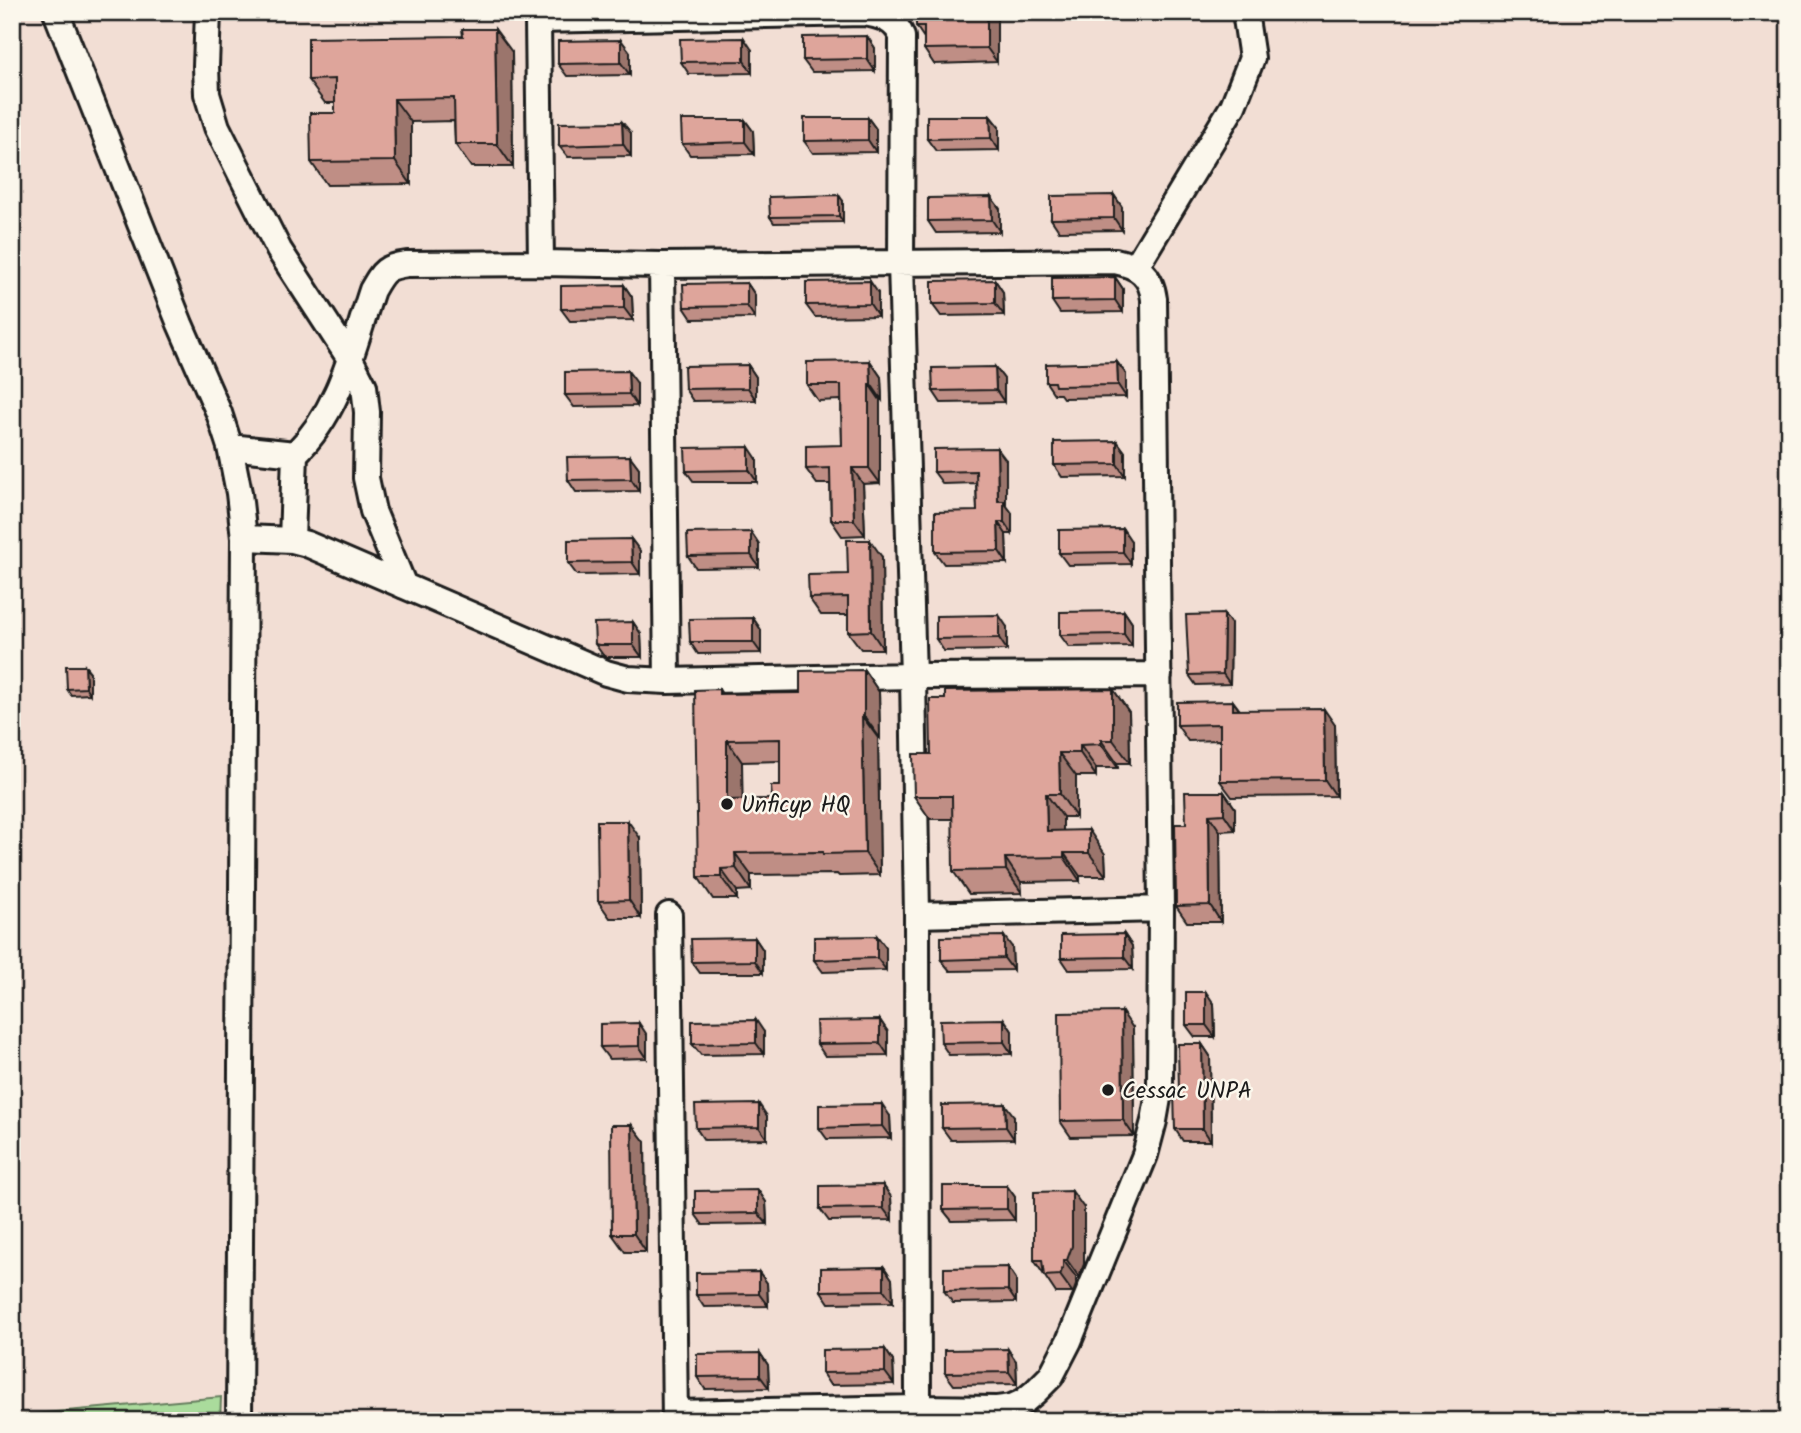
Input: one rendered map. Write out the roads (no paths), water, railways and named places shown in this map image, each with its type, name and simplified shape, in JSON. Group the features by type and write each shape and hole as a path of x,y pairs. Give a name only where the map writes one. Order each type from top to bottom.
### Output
{"street":[{"path":"57,12 180,324 219,413 230,447 239,493 244,538 239,1421"},
{"path":"208,12 207,94 217,127 279,250 350,359 364,386 367,412 366,478 373,511 404,586"},
{"path":"1135,268 1233,106 1252,58 1245,12"},
{"path":"541,263 538,20 864,13 884,17 899,29 902,37 901,264 917,915 918,1408"},
{"path":"292,540 300,449 322,424 339,391 372,290 380,276 390,267 407,264 1115,261 1135,268 1149,280 1154,299 1161,909 1160,1087 1145,1155 1069,1340 1051,1376 1023,1402 997,1409 918,1408 675,1417 669,915"},
{"path":"662,265 667,681"},
{"path":"230,447 300,449"},
{"path":"244,538 292,540 307,544 606,673 628,679 667,681 1159,675"},
{"path":"917,915 1161,909"}],"place":[{"name":"Unficyp HQ","path":"727,804"},
{"name":"Cessac UNPA","path":"1108,1090"}]}
